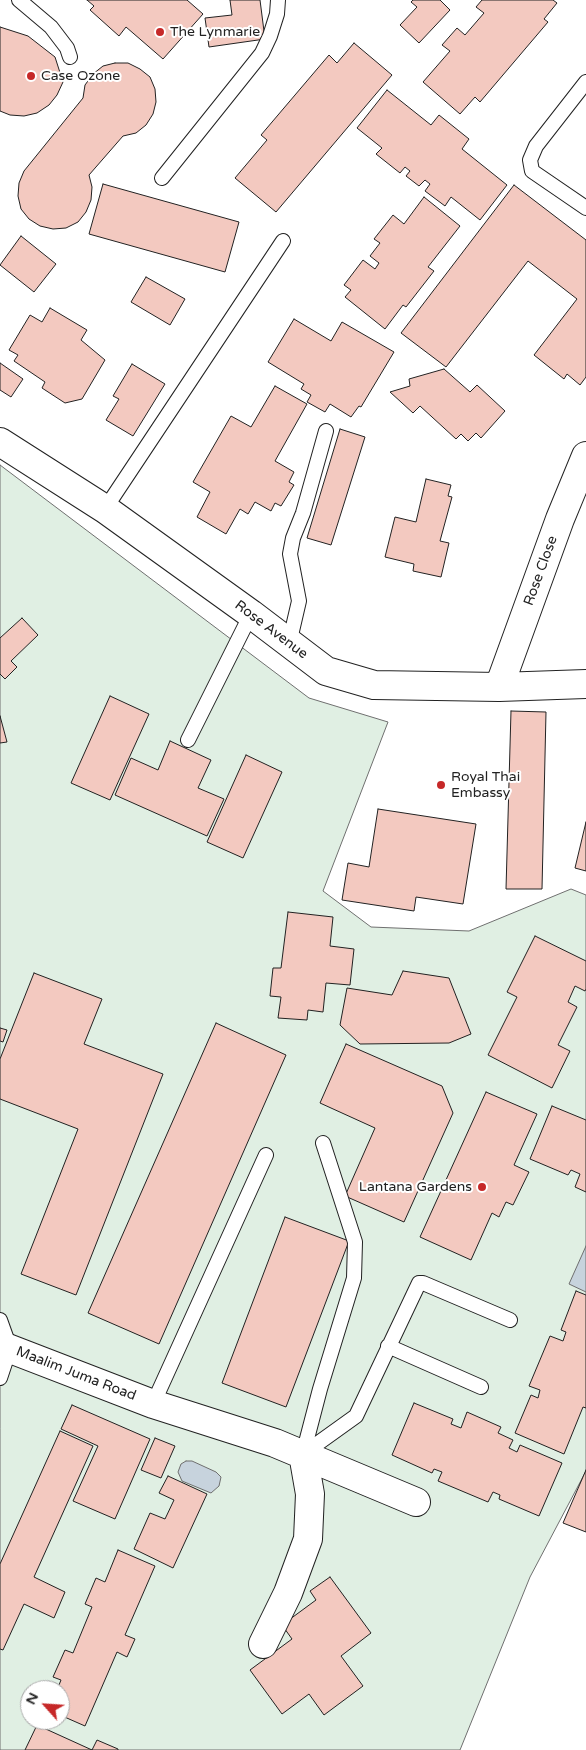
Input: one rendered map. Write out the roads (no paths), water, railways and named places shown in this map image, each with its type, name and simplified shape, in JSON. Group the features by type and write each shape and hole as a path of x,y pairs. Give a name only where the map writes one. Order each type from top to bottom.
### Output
{"street":[{"name":"Rose Avenue","path":"0,442 104,509 251,614 326,672 374,684 499,688 586,684"},
{"name":"Rose Close","path":"499,688 560,519 586,456"},
{"name":"Maalim Juma Road","path":"5,1346 152,1404 275,1443 416,1502"},
{"path":"263,1644 288,1593 308,1538 310,1494 303,1454"}],"lane":[{"path":"19,0 51,27 67,48 70,57"},
{"path":"162,178 262,53 277,14 278,0"},
{"path":"586,82 536,146 530,160 532,171 586,208"},
{"path":"104,509 283,241"},
{"path":"289,644 299,601 290,554 293,538 303,513 326,431"},
{"path":"188,740 251,614"},
{"path":"303,1454 320,1389 354,1278 355,1242 323,1143"},
{"path":"152,1404 266,1155"},
{"path":"303,1454 356,1416 388,1346 420,1283 510,1320"},
{"path":"0,1320 5,1346 0,1378"},
{"path":"388,1346 481,1387"}],"place":[{"name":"The Lynmarie","path":"160,32"},
{"name":"Case Ozone","path":"31,76"},
{"name":"Royal Thai Embassy","path":"441,785"},
{"name":"Lantana Gardens","path":"482,1187"}]}
